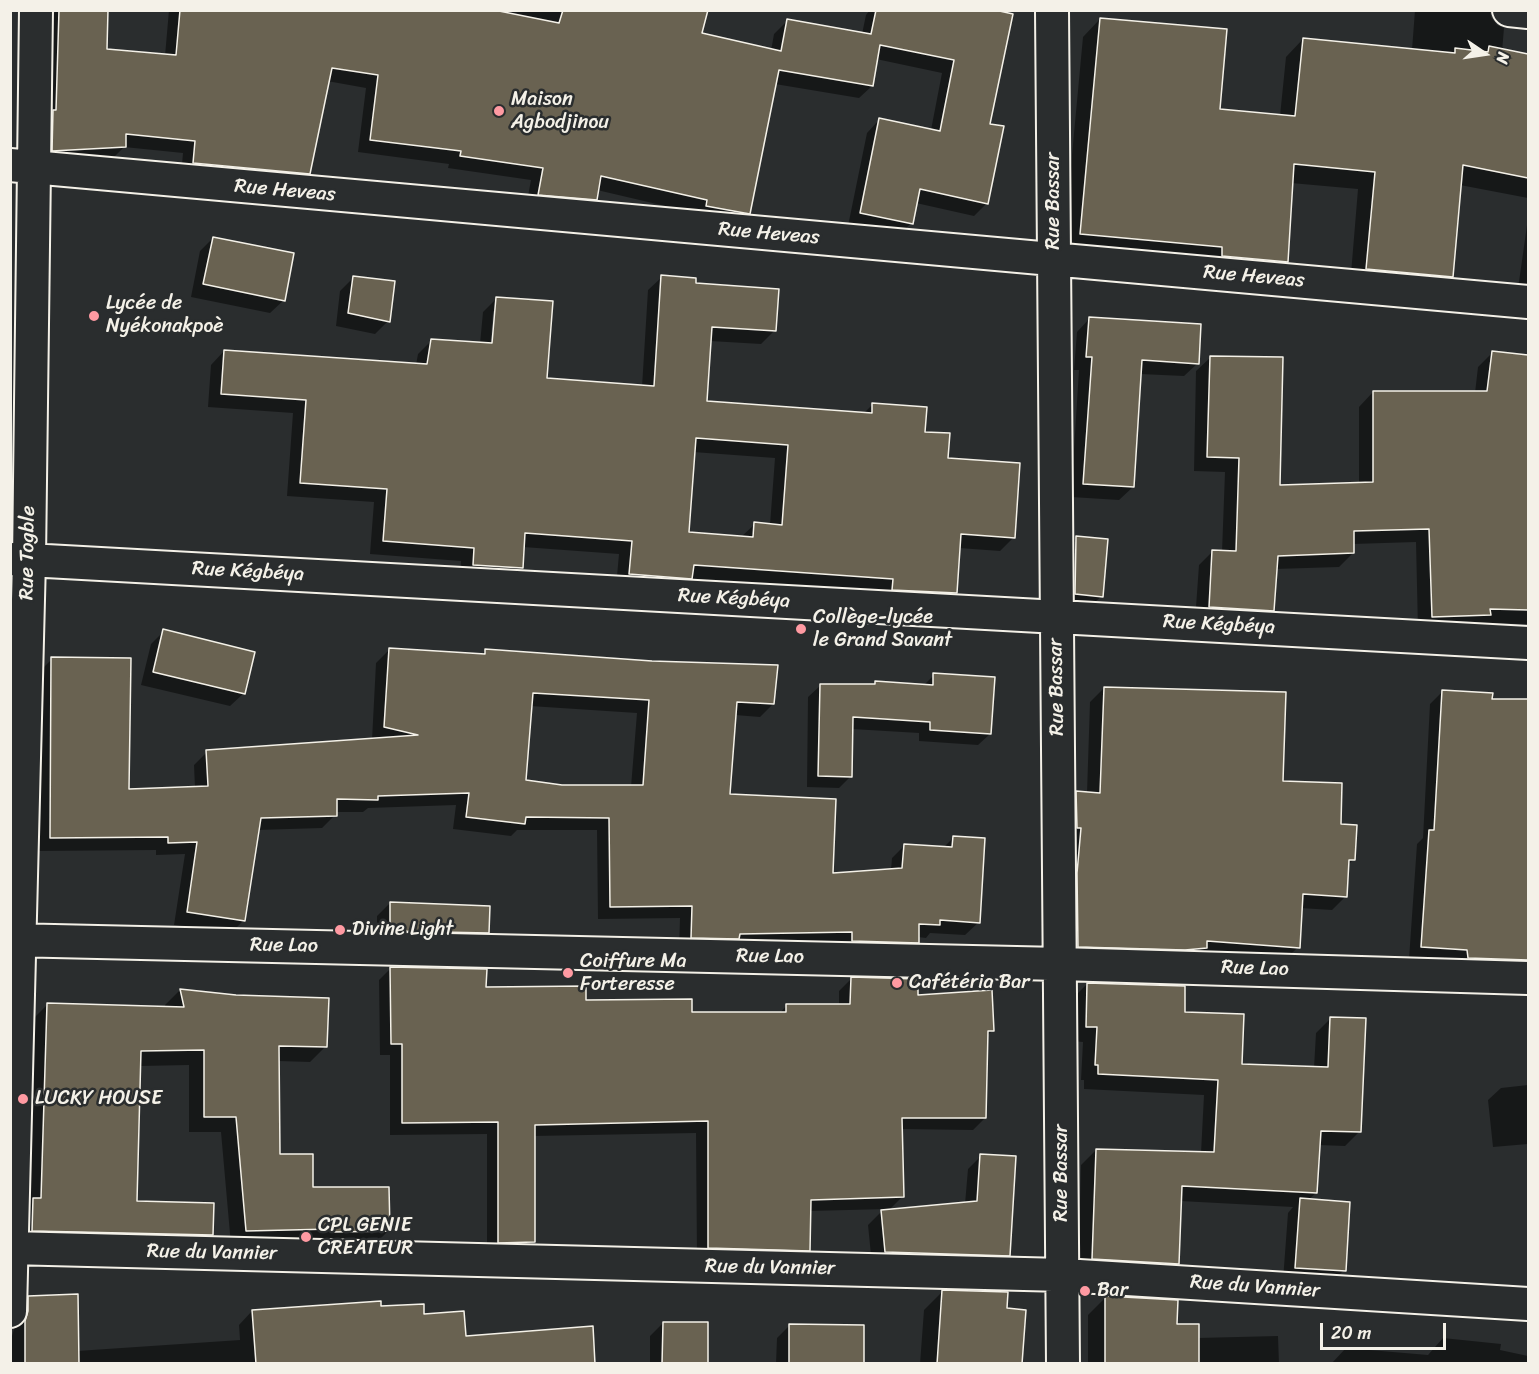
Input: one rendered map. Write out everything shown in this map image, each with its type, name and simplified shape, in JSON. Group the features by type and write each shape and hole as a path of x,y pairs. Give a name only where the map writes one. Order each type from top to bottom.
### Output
{"street":[{"name":"Rue Togble","path":"10,1311 20,560 22,166 36,10"},
{"name":"Rue Bassar","path":"1052,10 1063,1364"},
{"path":"1509,10 1528,12"},
{"name":"Rue Heveas","path":"22,166 1528,302"},
{"name":"Rue Kégbéya","path":"20,560 1528,643"},
{"name":"Rue Lao","path":"15,940 1060,964 1528,978"},
{"name":"Rue du Vannier","path":"12,1248 1063,1275 1528,1304"}],"building":[{"path":"59,10 108,10 107,49 176,55 180,10 494,10 559,23 563,10 708,10 702,33 781,51 787,19 871,34 876,10 995,10 1013,14 990,124 1004,126 988,204 920,189 913,224 860,213 879,118 940,131 954,60 880,45 873,86 779,70 750,214 706,206 707,200 601,176 597,200 538,195 543,168 460,156 461,151 370,140 378,75 332,68 310,174 193,163 195,141 126,134 126,147 52,151 53,110 56,110"},
{"path":"1100,18 1227,29 1220,109 1295,116 1303,38 1455,53 1455,48 1488,52 1489,46 1528,54 1528,178 1463,165 1453,277 1366,269 1375,172 1294,164 1288,262 1222,256 1222,247 1080,234"},
{"path":"213,237 294,253 285,301 203,284"},
{"path":"661,275 696,278 696,283 779,289 776,331 712,327 707,401 872,413 872,403 927,407 925,432 950,433 948,458 1020,463 1015,538 961,534 957,593 892,590 893,579 694,565 692,579 629,574 632,541 525,533 523,568 473,565 474,548 383,541 387,489 300,483 306,400 221,394 224,350 427,364 431,339 492,343 496,297 553,301 547,378 654,386","holes":["696,438 788,445 782,525 754,522 753,537 689,532"]},
{"path":"353,276 395,281 390,322 348,313"},
{"path":"1089,317 1201,324 1199,364 1142,360 1134,487 1083,484 1092,357 1086,357"},
{"path":"1492,351 1528,355 1528,610 1490,609 1491,615 1432,617 1429,529 1354,531 1354,553 1278,556 1274,611 1209,607 1212,550 1236,551 1239,458 1207,457 1210,356 1283,357 1280,485 1373,482 1373,391 1487,391"},
{"path":"1076,536 1108,539 1103,597 1075,594"},
{"path":"163,629 255,652 245,694 153,672"},
{"path":"389,648 485,654 485,649 652,661 778,665 774,704 737,702 730,794 836,799 833,873 902,868 904,844 952,847 953,836 985,838 980,923 940,920 940,925 919,924 919,943 852,941 852,932 740,934 739,939 691,938 692,906 610,907 609,818 526,817 525,824 466,817 469,793 378,796 378,800 337,799 337,816 261,818 245,921 187,912 197,842 168,843 168,837 50,838 51,657 131,658 129,789 208,786 206,750 418,735 384,727","holes":["533,693 649,700 643,785 562,785 526,780"]},
{"path":"933,673 995,677 991,734 930,730 930,722 853,717 852,777 818,776 820,684 875,684 875,681 933,685"},
{"path":"1104,687 1286,692 1283,781 1342,783 1341,824 1357,825 1355,860 1349,860 1347,897 1303,894 1300,948 1207,941 1207,948 1185,950 1078,947 1077,873 1081,828 1077,828 1076,791 1100,793"},
{"path":"1442,690 1493,693 1492,699 1528,699 1528,960 1468,958 1467,950 1421,947 1429,830 1434,830"},
{"path":"390,902 490,906 489,933 390,931"},
{"path":"390,967 487,969 486,987 586,986 586,1000 692,999 692,1012 786,1012 786,1004 850,1004 851,977 918,979 918,995 992,990 994,1031 988,1031 986,1118 902,1118 904,1197 811,1200 810,1251 708,1248 708,1121 535,1125 535,1242 498,1243 498,1122 402,1123 402,1044 391,1044"},
{"path":"1087,983 1185,986 1185,1012 1244,1014 1242,1064 1328,1067 1330,1017 1366,1018 1361,1132 1321,1131 1317,1193 1182,1186 1179,1264 1092,1259 1096,1149 1214,1152 1218,1080 1098,1074 1098,1065 1095,1065 1097,1027 1086,1027"},
{"path":"180,989 236,995 329,998 327,1047 279,1046 280,1154 313,1154 313,1187 389,1187 390,1231 332,1232 332,1229 246,1231 236,1117 204,1117 204,1050 141,1051 137,1201 214,1203 213,1235 32,1231 33,1198 41,1198 47,1003 184,1007"},
{"path":"980,1154 1016,1156 1010,1256 885,1252 881,1210 977,1201"},
{"path":"1300,1198 1350,1202 1346,1271 1295,1268"},
{"path":"942,1290 1008,1292 1007,1308 1026,1310 1022,1364 937,1364"},
{"path":"78,1294 79,1364 25,1364 25,1321 28,1296"},
{"path":"1105,1296 1178,1300 1177,1324 1199,1324 1199,1364 1105,1364"},
{"path":"381,1301 381,1306 424,1304 424,1314 464,1311 466,1336 593,1326 595,1364 256,1364 252,1310"},
{"path":"663,1322 708,1322 708,1364 662,1364"},
{"path":"789,1324 864,1325 864,1364 789,1364"}],"place":[{"name":"Maison Agbodjinou","path":"499,111"},
{"name":"Lycée de Nyékonakpoè","path":"94,316"},
{"name":"Collège-lycée le Grand Savant","path":"801,629"},
{"name":"Divine Light","path":"340,930"},
{"name":"Coiffure Ma Forteresse","path":"568,973"},
{"name":"Cafétéria Bar","path":"897,983"},
{"name":"LUCKY HOUSE","path":"23,1099"},
{"name":"CPL GENIE CREATEUR","path":"306,1237"},
{"name":"Bar","path":"1085,1291"}]}
